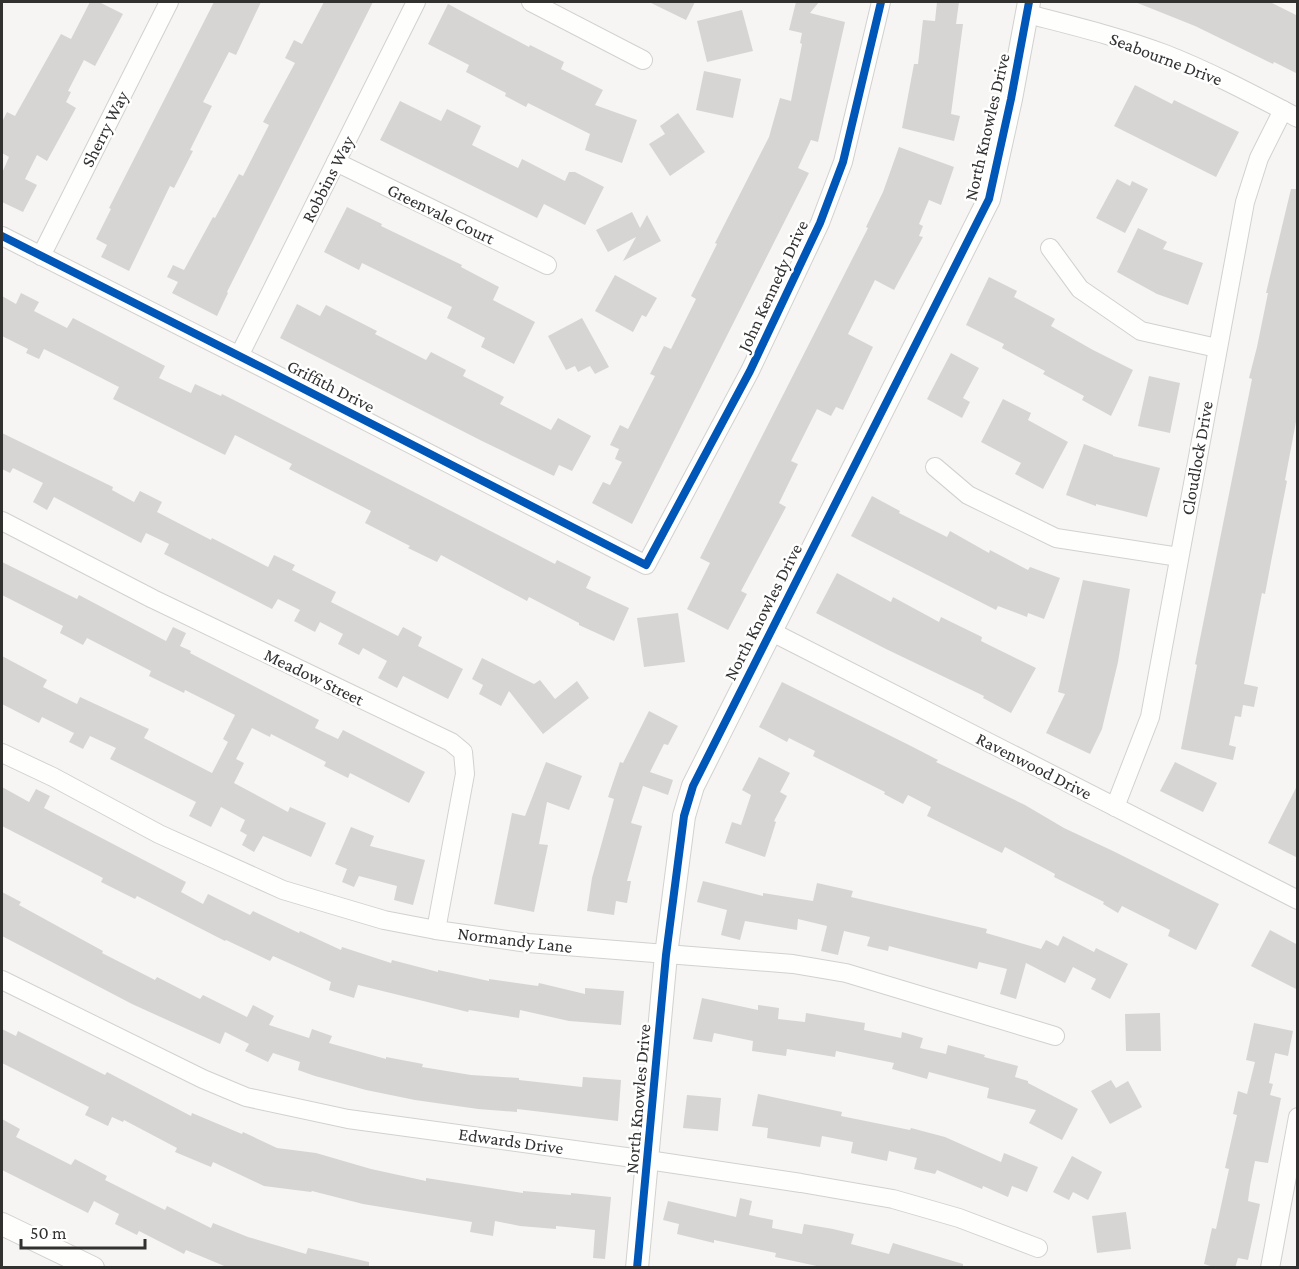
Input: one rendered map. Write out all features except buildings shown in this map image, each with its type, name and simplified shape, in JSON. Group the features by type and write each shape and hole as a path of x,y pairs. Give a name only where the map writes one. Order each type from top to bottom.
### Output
{"street":[{"name":"Sherry Way","path":"41,256 169,2"},
{"name":"Robbins Way","path":"239,356 416,2"},
{"path":"531,2 643,60"},
{"name":"John Kennedy Drive","path":"645,565 750,371 820,223 843,162 881,2"},
{"name":"Seabourne Drive","path":"1028,8 1164,54 1203,70 1290,114"},
{"name":"North Knowles Drive","path":"637,1268 666,955 684,816 693,786 989,199 1028,8"},
{"name":"Cloudlock Drive","path":"1115,807 1150,717 1243,211 1252,176 1290,114"},
{"name":"Greenvale Court","path":"336,162 547,265"},
{"name":"Griffith Drive","path":"2,236 645,565"},
{"path":"1050,248 1080,289 1141,331 1217,348"},
{"path":"935,467 968,495 1056,538 1179,558"},
{"name":"Meadow Street","path":"2,521 153,599 451,742 463,752 465,774 436,930"},
{"name":"Ravenwood Drive","path":"770,631 1298,900"},
{"name":"Normandy Lane","path":"2,753 159,834 283,890 384,920 528,943 793,964 846,973 1054,1036"},
{"name":"Edwards Drive","path":"2,980 203,1079 246,1097 348,1119 648,1160 801,1183 893,1200 959,1218 1038,1248"},
{"path":"1270,1268 1296,1138 1298,1117"},
{"path":"2,1224 93,1268"}],"cycle path":[{"path":"2,236 646,565 750,371 820,223 843,162 881,2"},
{"path":"637,1268 666,955 684,816 693,786 989,199 1029,2"}]}
